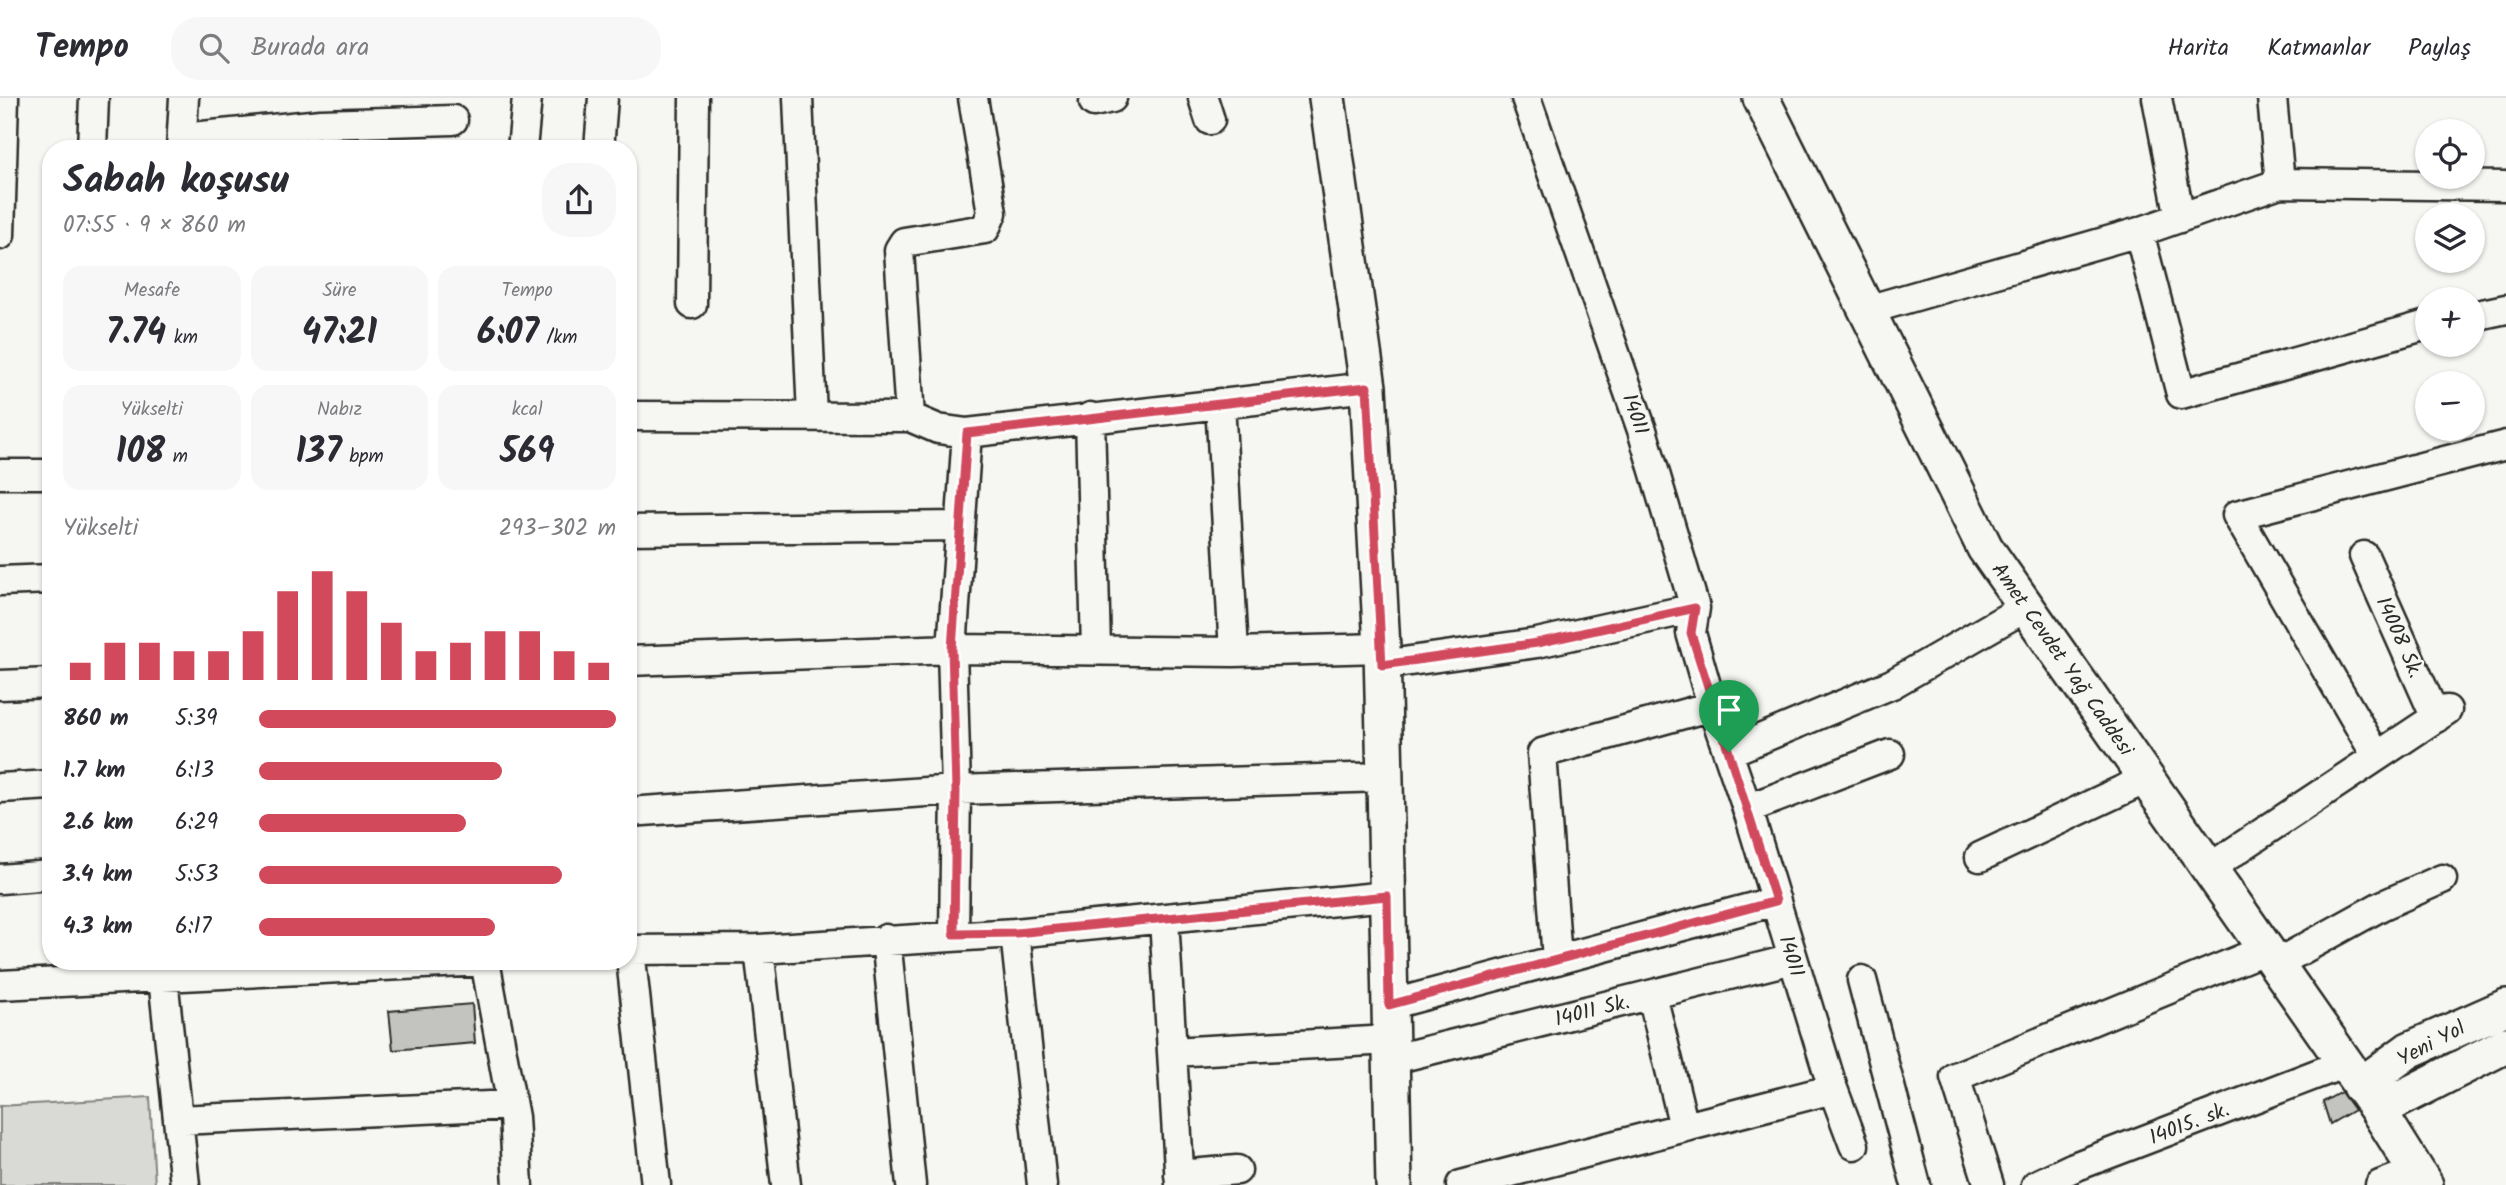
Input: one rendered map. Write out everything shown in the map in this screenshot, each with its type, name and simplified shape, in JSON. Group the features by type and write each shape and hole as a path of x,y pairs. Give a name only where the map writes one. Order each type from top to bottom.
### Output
{"main road":[{"path":"1327,98 1367,387 1382,656 1394,1185"},
{"name":"Amet Cevdet Yağ Caddesi","path":"1761,98 1986,548 2360,1087 2420,1178"},
{"name":"Yeni Yol","path":"2360,1087 2409,1049 2506,1007"},
{"path":"2360,1087 2506,1045"}],"street":[{"path":"0,235 4,98"},
{"path":"92,140 94,98"},
{"path":"182,140 184,98"},
{"path":"523,140 527,98"},
{"path":"600,140 603,98"},
{"path":"692,304 694,98"},
{"path":"798,98 812,416"},
{"path":"910,417 899,250 904,242 985,229 992,213 973,98"},
{"name":"14011","path":"1526,98 1642,430 1695,608 1691,633 1712,706 1729,752 1833,1089 1854,1145"},
{"path":"2157,98 2180,218"},
{"path":"2272,98 2280,183"},
{"path":"204,140 321,124 453,120"},
{"path":"1867,310 2139,232 2280,183 2506,186"},
{"path":"2139,232 2181,394 2415,328"},
{"path":"2485,313 2506,309"},
{"path":"637,416 910,417 939,429 967,433 1367,387"},
{"path":"1220,403 1234,652"},
{"path":"1090,417 1096,650"},
{"path":"954,934 956,790 952,649 967,433"},
{"path":"2208,869 2376,755 2237,515 2506,445"},
{"path":"0,474 42,474"},
{"path":"637,530 960,526"},
{"name":"14008 Sk.","path":"2364,556 2441,714 2376,755"},
{"path":"0,581 42,579"},
{"path":"1729,752 1892,684 2026,607"},
{"path":"637,661 952,649 1382,656 1537,643 1695,608"},
{"path":"0,685 42,683"},
{"path":"1557,960 1542,752 1712,706"},
{"path":"1747,809 1890,754"},
{"path":"637,811 956,790 1385,777"},
{"path":"1980,857 2146,779"},
{"path":"0,788 42,786"},
{"path":"0,879 42,876"},
{"path":"1989,1185 1955,1077 2269,957 2442,879"},
{"path":"637,950 759,949 954,934 1016,933 1387,896"},
{"path":"1389,1005 1776,901"},
{"path":"1164,919 1180,1180 1237,1170"},
{"path":"1016,933 1042,1185"},
{"path":"887,939 911,1185"},
{"path":"759,949 786,1185"},
{"name":"14011 Sk.","path":"1172,1052 1390,1050 1653,995 1793,959"},
{"path":"0,985 62,971 163,978 315,970"},
{"path":"487,970 511,1104 518,1185"},
{"path":"631,970 656,1185"},
{"path":"163,978 185,1185"},
{"path":"1862,980 1916,1185"},
{"path":"1653,995 1684,1127"},
{"name":"14015. sk.","path":"2036,1185 2074,1167 2360,1087"},
{"path":"1461,1185 1833,1089"},
{"path":"178,1120 511,1104"},
{"path":"2380,1185 2420,1178"}],"shaded area":[{"path":"150,1097 155,1185 0,1185 0,1106"}],"building":[{"path":"472,1004 475,1043 393,1050 389,1011"},
{"path":"2341,1092 2354,1110 2330,1124 2323,1102"}],"route":[{"path":"1367,387 1382,665 1537,643 1695,608 1691,633 1712,706 1729,752 1776,901 1389,1005 1387,896 1016,933 954,934 956,790 952,649 967,433 1367,387"}]}
